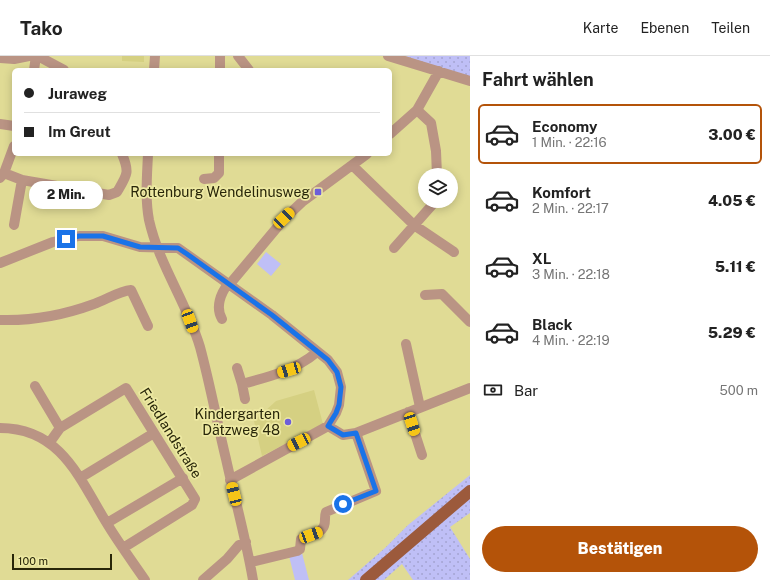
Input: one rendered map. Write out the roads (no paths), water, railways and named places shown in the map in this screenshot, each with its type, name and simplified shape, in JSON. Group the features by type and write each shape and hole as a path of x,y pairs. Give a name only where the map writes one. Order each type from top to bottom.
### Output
{"main road":[{"path":"366,580 470,491"}],"street":[{"path":"0,58 14,59 29,56"},
{"path":"34,68 37,56 60,68"},
{"path":"154,68 155,56"},
{"path":"220,56 220,68"},
{"path":"238,56 247,68"},
{"path":"388,56 470,81"},
{"path":"392,131 417,110 439,71"},
{"path":"417,110 431,123 436,151 437,168"},
{"path":"0,124 12,126"},
{"path":"12,151 2,175 22,180 108,195 117,192 127,176 127,168 123,156"},
{"path":"148,156 147,209 157,248 176,286 200,346 242,532 258,580"},
{"path":"204,179 214,178 218,173 219,156"},
{"path":"222,319 219,312 220,295 284,218 302,202 364,156"},
{"path":"352,165 414,225 454,252"},
{"path":"14,225 22,180"},
{"path":"394,248 429,208"},
{"path":"0,263 53,242 79,236 103,236 140,247 178,248 272,315 328,360 337,372 341,387 339,405 328,426 230,480"},
{"path":"0,320 54,316 82,309 124,291 131,290 148,326"},
{"path":"425,295 442,294 470,322"},
{"path":"406,344 420,407"},
{"path":"242,384 289,370 305,363 317,352"},
{"path":"237,368 245,399"},
{"path":"35,386 60,428"},
{"name":"Friedlandstraße","path":"50,442 60,428 126,388 195,499 192,505 123,548"},
{"path":"328,426 343,435 356,433 470,388"},
{"path":"408,412 422,455"},
{"path":"0,428 22,430 50,442 64,455 80,478 107,524 145,580"},
{"path":"80,478 154,433"},
{"path":"227,559 250,558 297,551 301,547 301,539 319,532 323,528 325,525 326,512 376,491 356,433"},
{"path":"107,524 183,478"},
{"path":"203,580 227,559 239,545 246,542"},
{"path":"250,558 253,580"}],"place":[{"name":"Rottenburg Wendelinusweg","path":"318,192"},
{"name":"Kindergarten Dätzweg 48","path":"288,422"}]}
